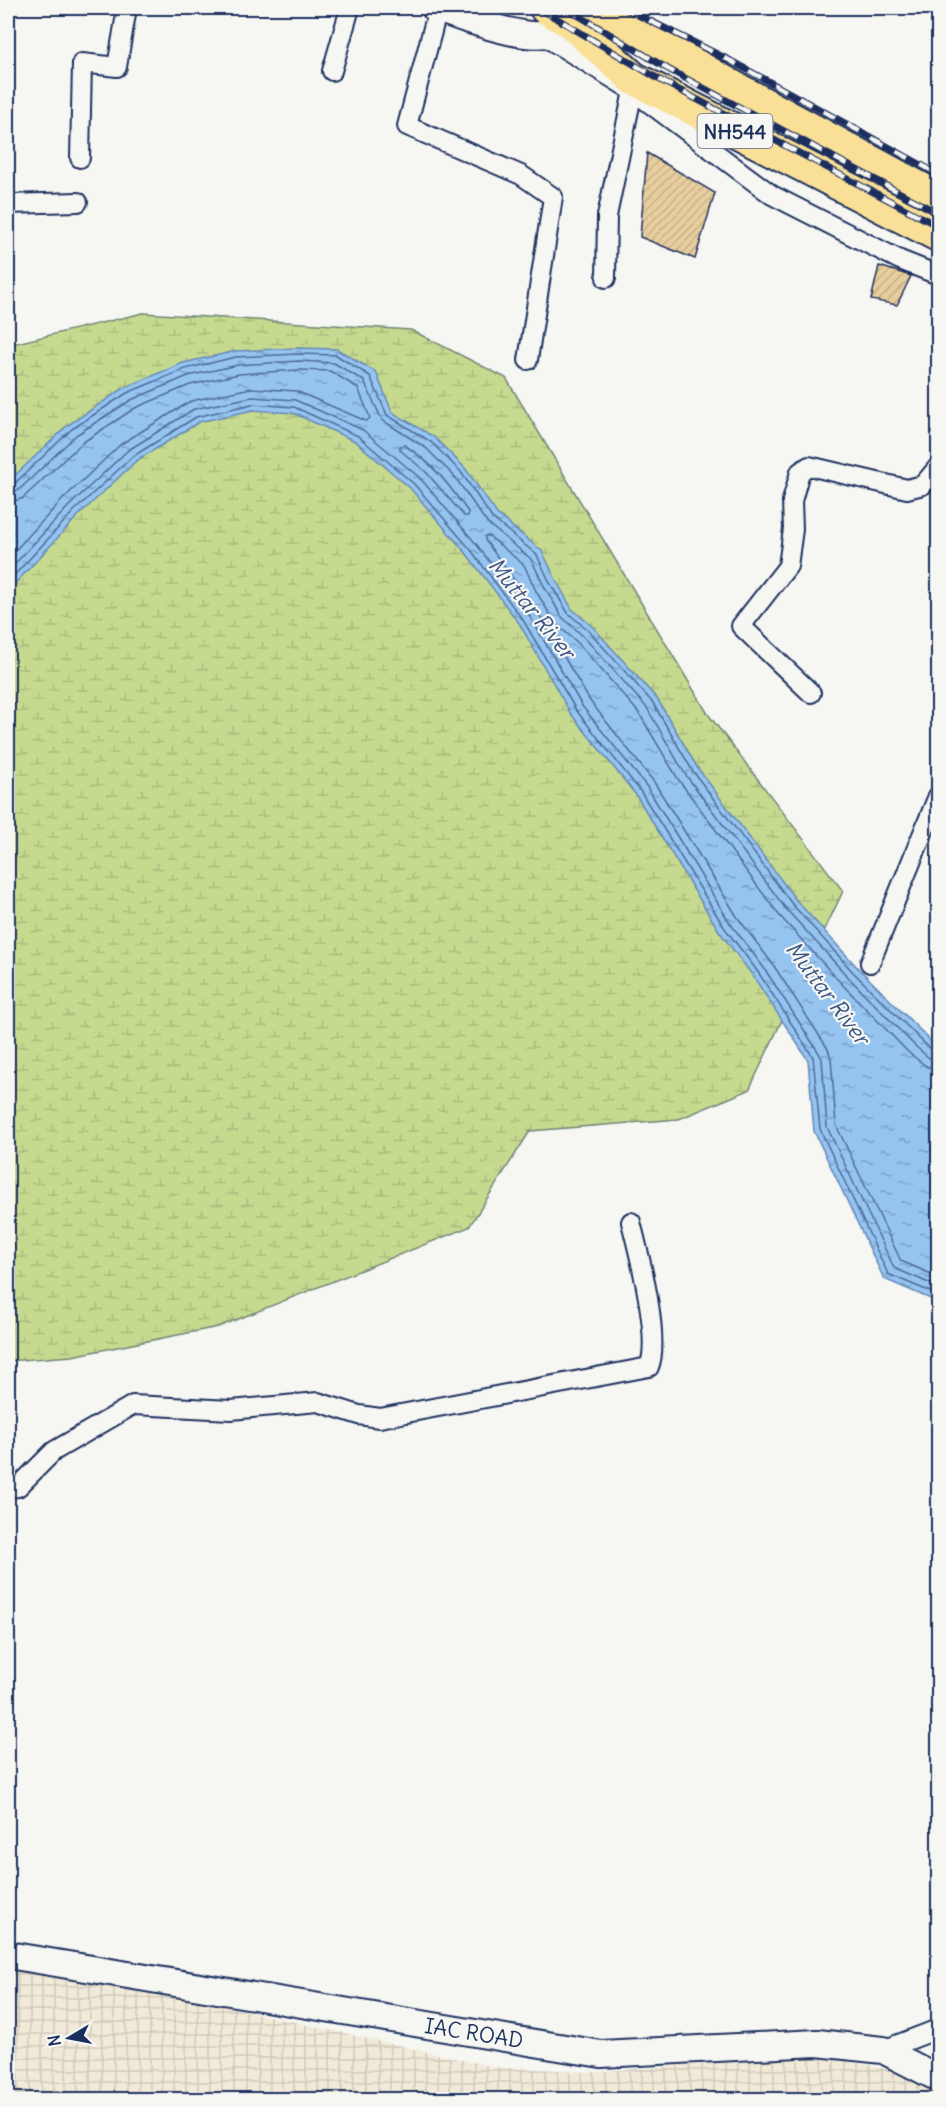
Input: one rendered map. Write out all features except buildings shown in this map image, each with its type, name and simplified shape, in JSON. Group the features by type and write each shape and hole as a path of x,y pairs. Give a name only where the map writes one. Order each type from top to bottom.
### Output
{"highway":[{"name":"NH544","path":"596,8 735,88 939,198"},
{"name":"NH544","path":"552,21 633,78 939,235"}],"main road":[{"path":"437,8 479,23 530,35 552,21"},
{"name":"IAC ROAD","path":"8,1955 601,2054 817,2043 883,2050 939,2078"}],"street":[{"path":"80,159 82,63 117,67 127,8"},
{"path":"332,71 350,8"},
{"path":"437,8 407,126 521,175 553,197 528,360"},
{"path":"552,21 633,91 772,195 900,260 939,275"},
{"path":"606,278 608,216 633,91"},
{"path":"8,204 78,202"},
{"path":"811,693 741,626 788,566 793,529 792,501 800,472 809,466 906,489 923,484 939,467"},
{"path":"870,963 939,796"},
{"path":"8,1488 18,1487 54,1450 133,1405 231,1410 318,1402 359,1415 380,1418 649,1367 653,1357 653,1335 638,1250 630,1222"},
{"path":"883,2050 939,2029"}],"shaded area":[{"path":"8,1970 215,2004 494,2067 595,2072 817,2056 909,2073 938,2095 938,2099 8,2099"}],"green space":[{"path":"143,313 411,330 506,378 708,714 843,891 749,1090 679,1119 530,1131 469,1227 218,1327 72,1356 8,1361 8,345"}],"water":[{"name":"Muttar River","path":"337,349 376,372 392,412 434,437 465,468 497,514 542,551 572,609 593,627 658,700 697,767 796,900 858,968 938,1048 938,1302 884,1279 814,1131 808,1060 753,976 719,931 636,795 571,714 519,623 466,553 410,488 355,441 293,413 253,410 199,422 136,461 79,515 8,591 8,482 68,425 124,388 183,363 236,351"}],"railway":[{"path":"539,8 662,81 938,226"},
{"path":"566,8 668,69 938,213"},
{"path":"624,8 731,61 938,174"}]}
